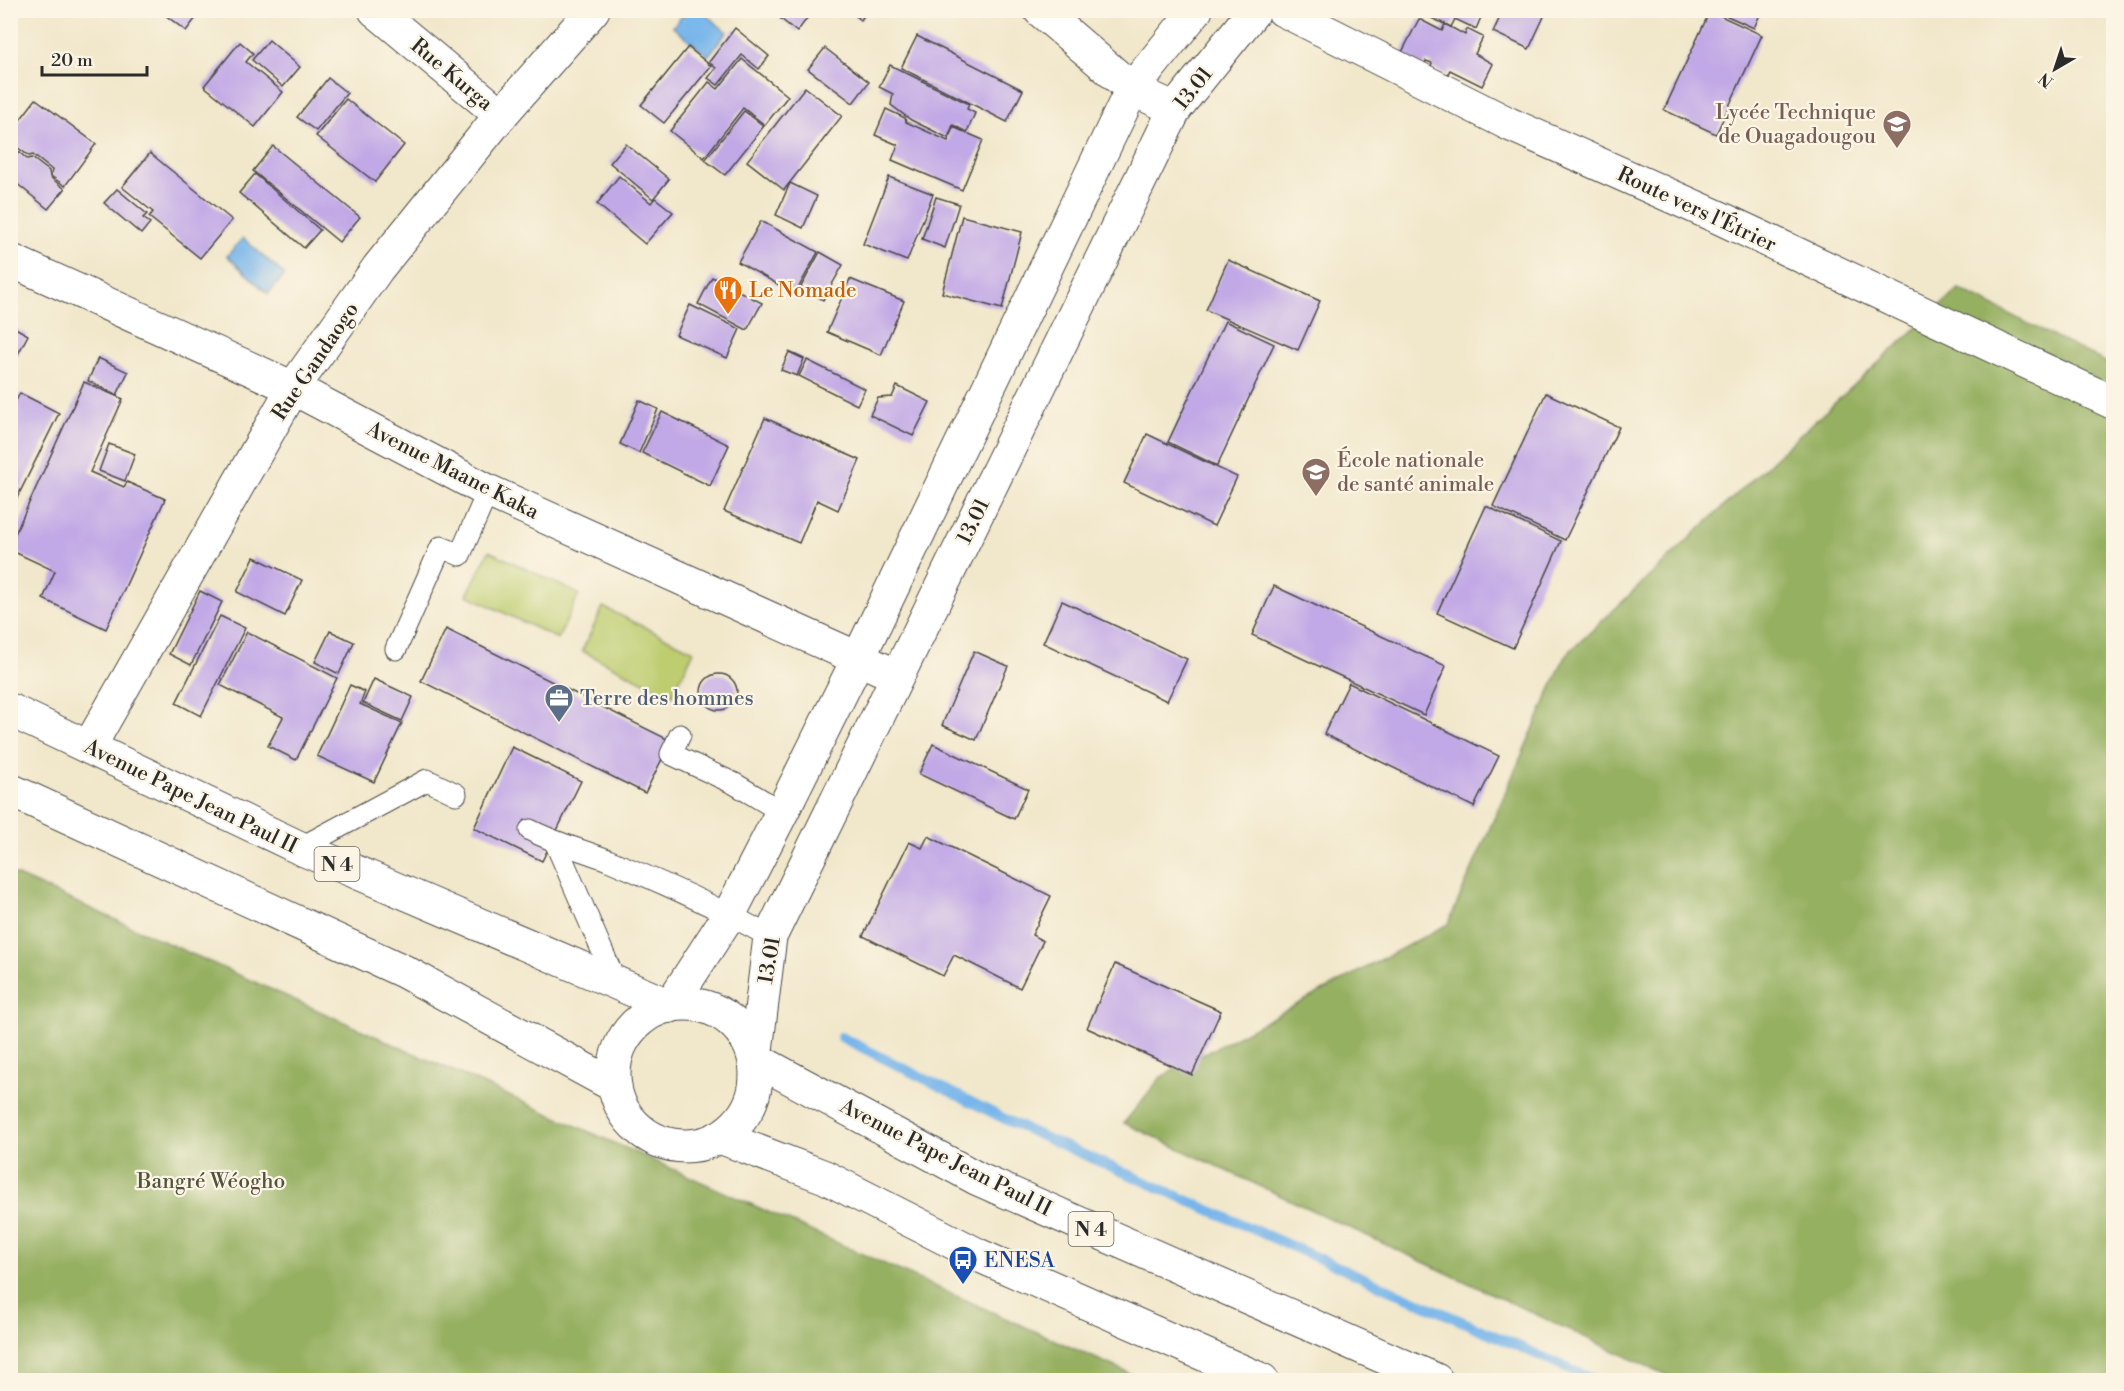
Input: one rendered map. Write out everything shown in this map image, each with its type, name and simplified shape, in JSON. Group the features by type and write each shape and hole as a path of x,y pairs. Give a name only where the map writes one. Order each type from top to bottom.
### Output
{"main road":[{"name":"Rue Kurga","path":"375,10 501,115"},
{"name":"Rue Gandaogo","path":"89,747 294,388 378,268 501,115 593,10"},
{"path":"1040,10 1132,89 1175,109"},
{"name":"13.01","path":"670,1006 730,913 782,812 1132,89 1196,10"},
{"name":"13.01","path":"755,1059 770,937 1175,109 1255,10"},
{"name":"Route vers l'Étrier","path":"1283,10 1509,124 1718,217 2114,403"},
{"name":"Avenue Maane Kaka","path":"10,260 294,388 488,491 897,676"},
{"name":"Avenue Pape Jean Paul II","path":"10,710 300,848 670,1006"},
{"path":"10,790 403,971 615,1086"},
{"name":"Avenue Pape Jean Paul II","path":"692,1004 713,1010 732,1022 747,1038 755,1059 755,1089 750,1104 732,1129 720,1137 698,1145 676,1146 654,1139 636,1126 622,1108 615,1086 618,1051 626,1035 638,1021 653,1011 670,1006 692,1004"},
{"name":"Avenue Pape Jean Paul II","path":"755,1059 978,1179 1436,1380"},
{"path":"720,1137 825,1177 978,1254 1262,1380"}],"lane":[{"path":"396,649 441,547 460,555 488,491"},
{"path":"680,735 671,754 735,784 782,812"},
{"path":"300,848 428,780 456,794"},
{"path":"530,830 555,842 605,859 730,913 770,937"},
{"path":"555,842 618,985"}],"green space":[{"path":"1959,289 2113,366 2113,1380 1677,1380 1124,1123 1161,1077 1448,924 1565,656 1778,455"},
{"path":"489,551 579,594 558,639 467,595"},
{"path":"603,607 694,651 672,696 582,651"},
{"name":"Bangré Wéogho","path":"11,873 1144,1380 11,1380"}],"water":[{"path":"687,10 701,11 727,32 708,56 673,27"},
{"path":"243,238 285,275 268,294 227,256"}],"building":[{"path":"167,10 202,10 186,31 164,14"},
{"path":"770,10 813,10 797,32"},
{"path":"848,10 868,10 861,20"},
{"path":"1429,10 1484,10 1476,29 1455,19 1451,27 1427,16"},
{"path":"1492,10 1547,10 1529,49 1493,32 1501,15"},
{"path":"1724,10 1762,10 1754,28 1723,14"},
{"path":"1710,11 1762,35 1716,134 1664,110"},
{"path":"1419,19 1442,31 1445,24 1465,35 1467,29 1483,37 1475,54 1493,64 1482,86 1450,70 1447,75 1431,67 1432,63 1426,61 1423,68 1400,56"},
{"path":"735,28 769,56 759,69 742,55 718,85 708,78 716,68 709,62"},
{"path":"917,36 1023,90 1007,122 901,68"},
{"path":"269,40 300,67 283,87 252,60"},
{"path":"240,42 253,53 246,62 283,92 255,127 204,86"},
{"path":"688,47 711,66 664,123 641,105"},
{"path":"825,48 869,82 853,103 808,69"},
{"path":"742,59 788,96 765,125 743,108 704,158 670,131 709,82 718,89"},
{"path":"890,65 969,104 967,109 975,113 967,132 953,125 948,138 911,120 891,105 893,94 879,87"},
{"path":"328,78 347,93 316,131 297,117"},
{"path":"805,87 842,116 784,190 747,161"},
{"path":"36,99 96,144 65,186 51,176 52,170 33,155 29,156 10,142 10,133"},
{"path":"346,99 404,145 375,182 316,136"},
{"path":"886,109 905,118 906,122 948,141 953,127 983,140 962,190 892,160 898,145 875,135"},
{"path":"744,111 764,126 725,175 705,160"},
{"path":"626,144 669,179 653,199 610,163"},
{"path":"273,146 360,217 339,242 253,171"},
{"path":"19,152 27,159 32,158 49,171 50,177 65,189 48,209 10,178 10,163"},
{"path":"150,153 232,220 200,258 149,217 153,212 122,187"},
{"path":"255,174 320,230 304,248 239,193"},
{"path":"619,176 651,203 655,198 673,212 645,244 597,204"},
{"path":"889,177 933,194 907,261 863,244"},
{"path":"790,183 817,196 803,228 776,215"},
{"path":"117,189 147,214 143,218 150,223 141,234 104,203"},
{"path":"936,197 959,204 945,248 922,239"},
{"path":"962,216 1022,232 1002,309 942,293"},
{"path":"761,221 818,252 795,294 738,262"},
{"path":"820,252 843,265 823,300 801,287"},
{"path":"1228,260 1320,301 1298,350 1206,310"},
{"path":"712,277 762,303 747,330 698,304"},
{"path":"850,279 904,301 881,355 827,332"},
{"path":"690,305 740,329 727,358 676,335"},
{"path":"1225,321 1274,344 1217,466 1168,442"},
{"path":"10,325 28,335 16,358 10,355"},
{"path":"789,352 804,359 797,376 781,370"},
{"path":"98,358 128,372 117,395 88,381"},
{"path":"807,360 865,389 857,405 799,376"},
{"path":"84,382 123,399 90,472 124,487 127,482 165,499 106,629 43,599 55,571 10,550 10,545"},
{"path":"897,386 930,402 913,436 870,415 878,398 892,397"},
{"path":"20,393 59,413 13,506 10,505 10,412"},
{"path":"1546,393 1619,427 1565,540 1493,506"},
{"path":"639,400 658,409 639,453 620,444"},
{"path":"662,412 729,445 710,486 642,453"},
{"path":"765,418 860,460 838,510 817,500 799,543 724,511"},
{"path":"1147,434 1237,477 1214,526 1124,483"},
{"path":"109,444 135,454 125,481 99,471"},
{"path":"1486,506 1561,541 1513,648 1437,613"},
{"path":"254,557 302,580 285,616 237,592"},
{"path":"1274,586 1446,666 1424,715 1252,635"},
{"path":"200,591 222,602 191,665 169,654"},
{"path":"1062,601 1187,659 1167,701 1043,643"},
{"path":"220,616 245,628 201,716 176,703"},
{"path":"446,629 671,741 645,793 421,681"},
{"path":"330,631 354,642 339,674 315,662"},
{"path":"247,632 337,678 296,760 268,746 283,717 220,685"},
{"path":"974,651 1008,666 976,740 942,725"},
{"path":"719,674 732,679 737,692 732,705 719,710 706,705 701,692 706,679"},
{"path":"374,679 413,697 402,721 363,703"},
{"path":"1349,683 1499,756 1474,807 1324,734"},
{"path":"350,685 365,692 360,704 402,723 374,782 317,756"},
{"path":"933,744 1028,789 1014,819 919,774"},
{"path":"512,747 581,781 542,861 474,828"},
{"path":"928,836 1051,896 1032,935 1043,941 1020,988 954,955 943,976 863,936 909,842 922,848"},
{"path":"1115,964 1221,1011 1192,1075 1087,1028"}],"waterway":[{"path":"841,1037 1021,1127 1595,1380"}],"place":[{"name":"Lycée Technique de Ouagadougou","path":"1897,150"},
{"name":"Le Nomade","path":"728,316"},
{"name":"École nationale de santé animale","path":"1316,498"},
{"name":"Terre des hommes","path":"559,724"},
{"name":"ENESA","path":"963,1286"}]}
